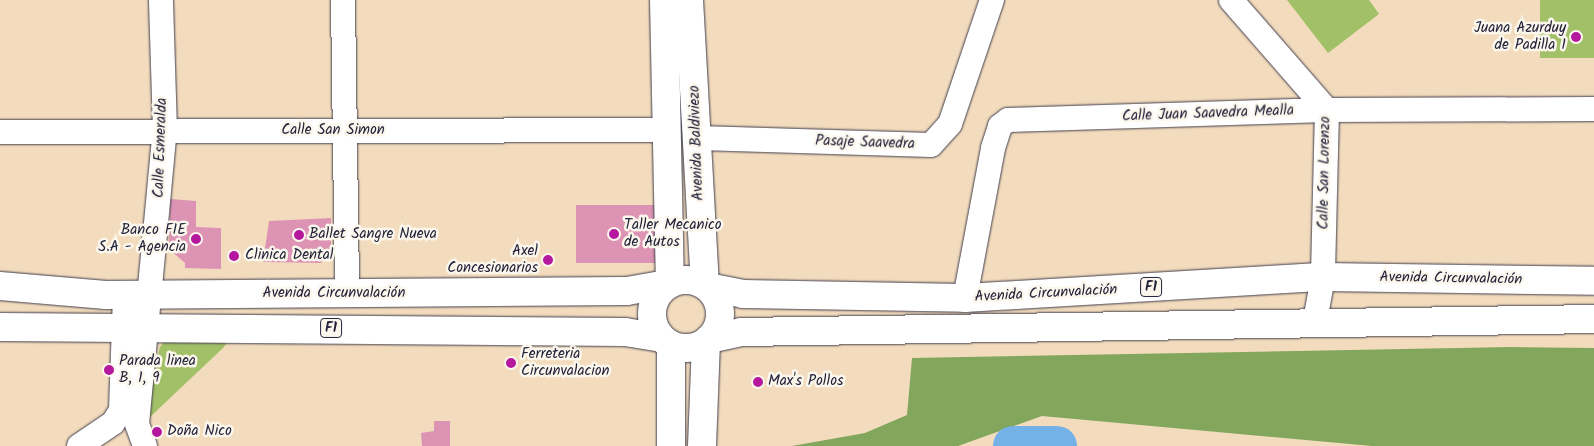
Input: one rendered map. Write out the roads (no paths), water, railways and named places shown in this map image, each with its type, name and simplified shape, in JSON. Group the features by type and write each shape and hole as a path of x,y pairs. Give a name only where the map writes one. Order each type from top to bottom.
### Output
{"main road":[{"name":"Avenida Baldiviezo","path":"664,0 669,283"},
{"name":"Avenida Baldiviezo","path":"688,0 699,138 701,264 707,286"},
{"name":"Avenida Circunvalación","path":"707,286 742,294 966,298 1324,277 1594,281"},
{"name":"F1","path":"669,283 688,279 707,286"},
{"name":"Avenida Circunvalación","path":"0,286 125,295 152,295 627,291 669,283"},
{"path":"669,283 658,292 651,316 666,342 671,446"},
{"path":"702,446 707,340 720,313 707,286"},
{"name":"Avenida Circunvalación","path":"707,340 741,332 1315,321 1594,319"},
{"name":"F1","path":"0,327 135,325 625,332 685,348 707,340"}],"street":[{"name":"Calle Esmeralda","path":"135,325 152,295 165,130 161,0"},
{"path":"343,0 343,132 347,294"},
{"name":"Pasaje Saavedra","path":"699,138 931,146 950,124 992,0"},
{"name":"Calle San Lorenzo","path":"1231,0 1327,110 1324,277 1315,321"},
{"name":"Calle Juan Saavedra Mealla","path":"966,298 993,148 1000,126 1008,120 1327,110 1594,109"},
{"name":"Calle San Simon","path":"0,132 165,130 343,132 665,130"},
{"path":"125,295 135,325 137,424 145,446"},
{"path":"79,446 113,423 121,410 135,325"}],"waterway":[{"path":"1013,446 1057,446"}],"place":[{"name":"Juana Azurduy de Padilla 1","path":"1576,37"},
{"name":"Taller Mecanico de Autos","path":"614,234"},
{"name":"Ballet Sangre Nueva","path":"299,235"},
{"name":"Banco FIE S.A - Agencia","path":"196,239"},
{"name":"Clinica Dental","path":"234,256"},
{"name":"Axel Concesionarios","path":"548,260"},
{"name":"Ferreteria Circunvalacion","path":"511,363"},
{"name":"Parada linea B, 1, 9","path":"109,370"},
{"name":"Max's Pollos","path":"758,382"},
{"name":"Doña Nico","path":"157,432"}]}
